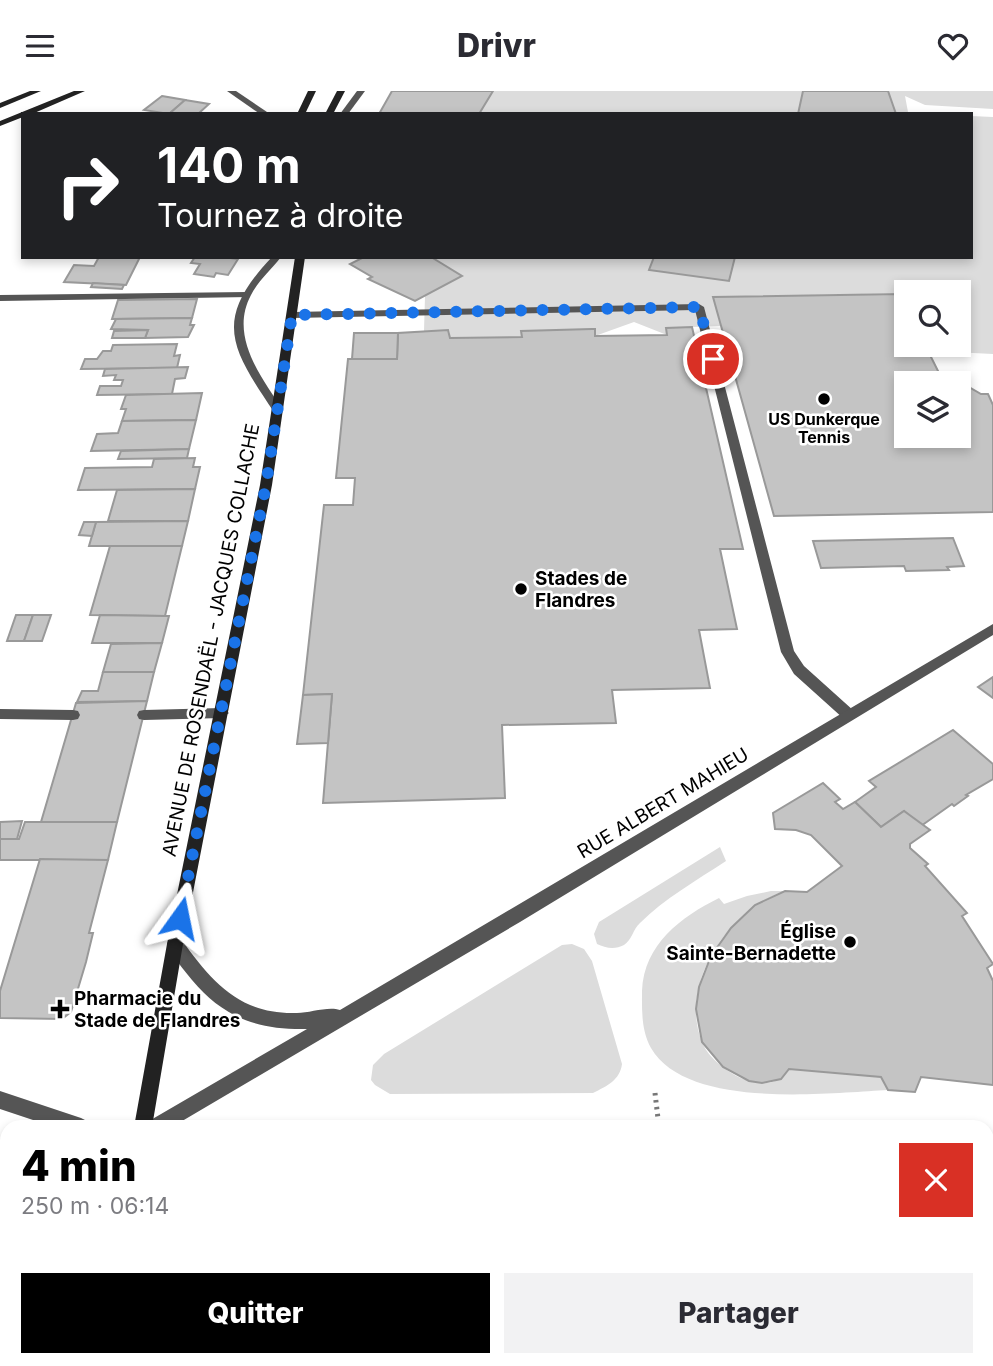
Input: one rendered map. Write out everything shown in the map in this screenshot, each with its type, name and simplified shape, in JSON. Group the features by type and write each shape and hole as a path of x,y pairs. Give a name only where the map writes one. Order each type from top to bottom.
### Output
{"street":[{"path":"0,106 37,91"},
{"path":"29,112 81,91"},
{"path":"231,91 263,112"},
{"path":"302,112 312,91"},
{"path":"330,112 341,91"},
{"path":"346,112 362,91"},
{"path":"0,124 21,115"},
{"name":"AVENUE DE ROSENDAËL - JACQUES COLLACHE","path":"275,259 256,278 247,295 240,313 240,346 249,368 278,410"},
{"name":"AVENUE DE ROSENDAËL - JACQUES COLLACHE","path":"144,1120 175,944 222,713 278,410 300,259"},
{"path":"0,298 247,295"},
{"path":"292,315 699,307 788,652 799,670 849,715"},
{"name":"RUE ALBERT MAHIEU","path":"167,1120 514,918 993,629"},
{"path":"144,715 222,713"},
{"path":"0,714 73,715"},
{"name":"RUE ALBERT MAHIEU","path":"175,944 200,978 247,1014 286,1023 311,1021 353,1011"},
{"path":"0,1100 60,1120"}],"path":[{"path":"655,1093 658,1120"}],"shaded area":[{"path":"392,91 993,91 993,109 925,105 905,96 908,112 380,112"},
{"path":"973,116 993,117 993,354 971,353 971,280 894,280 894,293 714,297 721,326 666,328 667,335 634,322 595,336 594,329 521,331 522,337 450,338 449,330 424,331 425,296 461,276 434,259 973,259"},
{"path":"720,847 726,861 659,906 638,925 624,945 610,948 597,944 594,934 599,922"},
{"path":"771,891 785,891 765,900 745,914 728,931 703,973 697,996 696,1019 706,1050 729,1072 748,1081 774,1081 789,1069 881,1077 888,1090 796,1094 726,1089 695,1081 669,1068 651,1048 644,1027 642,991 644,974 657,946 678,923 719,898 724,904"},
{"path":"572,944 584,949 592,961 622,1064 619,1074 608,1085 593,1093 390,1094 371,1080 373,1065 384,1054 562,945"}],"building":[{"path":"392,91 493,91 480,112 380,112"},
{"path":"803,91 888,91 895,112 798,112"},
{"path":"162,96 185,100 171,112 144,110"},
{"path":"185,100 209,104 200,112 171,112"},
{"path":"98,259 139,259 126,285 64,282 74,265 94,266"},
{"path":"194,259 238,259 228,275 216,273 214,277 194,274 200,264 191,263"},
{"path":"360,259 434,259 462,276 415,301 368,279 372,277 350,264"},
{"path":"653,259 734,259 729,281 649,270"},
{"path":"93,283 124,285 122,289 91,287"},
{"name":"US Dunkerque Tennis","path":"894,294 894,357 931,357 938,371 894,371 894,448 971,448 971,388 981,394 988,394 993,405 993,512 774,516 713,297"},
{"path":"197,299 192,318 112,319 118,300"},
{"path":"192,318 190,325 194,325 188,337 145,338 148,330 111,329 116,319"},
{"name":"Stades de Flandres","path":"692,327 743,549 720,549 737,629 699,630 710,688 612,690 616,723 502,725 505,798 323,803 332,694 303,695 324,505 353,505 355,478 336,478 348,359 397,359 398,333 448,330 450,338 522,337 521,331 595,329 595,336 667,335 666,328"},
{"path":"148,330 145,338 112,338 114,331"},
{"path":"354,333 398,333 397,359 352,359"},
{"path":"177,344 174,356 180,355 177,368 81,369 85,359 97,359 103,351 111,351 113,345"},
{"path":"188,367 185,378 175,379 172,394 97,395 100,386 121,386 123,380 114,380 116,375 103,376 105,369"},
{"path":"202,393 196,420 122,421 126,409 121,409 126,395"},
{"path":"196,420 189,449 91,451 97,434 118,433 122,421"},
{"path":"189,449 187,458 118,459 121,451"},
{"path":"195,458 193,467 200,467 195,489 78,490 85,468 152,467 154,459"},
{"path":"195,489 188,521 108,521 117,490"},
{"path":"188,521 182,546 89,546 96,522"},
{"path":"84,522 96,522 92,536 79,535"},
{"path":"953,538 964,566 947,567 949,570 906,571 904,566 821,568 813,541"},
{"path":"110,546 182,546 165,616 90,615"},
{"path":"16,615 33,615 24,641 7,641"},
{"path":"33,615 51,615 42,641 24,641"},
{"path":"100,615 169,616 162,643 92,643"},
{"path":"162,643 154,672 103,672 111,644"},
{"path":"103,672 154,672 147,701 77,702 82,691 98,691"},
{"path":"993,677 993,698 978,687"},
{"path":"332,694 328,743 297,744 303,695"},
{"path":"147,701 117,822 41,822 76,703"},
{"path":"953,730 993,764 993,779 921,826 904,811 881,827 855,802 876,787 869,781"},
{"name":"Église Sainte-Bernadette","path":"823,783 840,799 835,802 843,809 855,802 881,827 904,811 930,830 910,844 910,848 928,864 925,866 967,913 962,916 993,964 987,968 993,981 993,1085 921,1077 915,1092 888,1090 881,1077 789,1069 781,1079 762,1083 749,1081 723,1067 702,1042 696,1009 699,987 711,956 731,928 755,905 785,891 807,892 842,866 811,835 796,830 775,829 773,813"},
{"path":"22,821 17,839 0,839 0,822"},
{"path":"25,822 117,822 108,860 0,860 0,839 19,839"},
{"path":"40,859 108,860 89,933 93,933 86,962 71,1012 62,1019 0,1018 0,991"}],"place":[{"name":"US Dunkerque Tennis","path":"824,399"},
{"name":"Stades de Flandres","path":"521,589"},
{"name":"Église Sainte-Bernadette","path":"850,942"},
{"name":"Pharmacie du Stade de Flandres","path":"60,1009"}],"route":[{"path":"180,918 266,485 292,315 699,307 713,359"}]}
